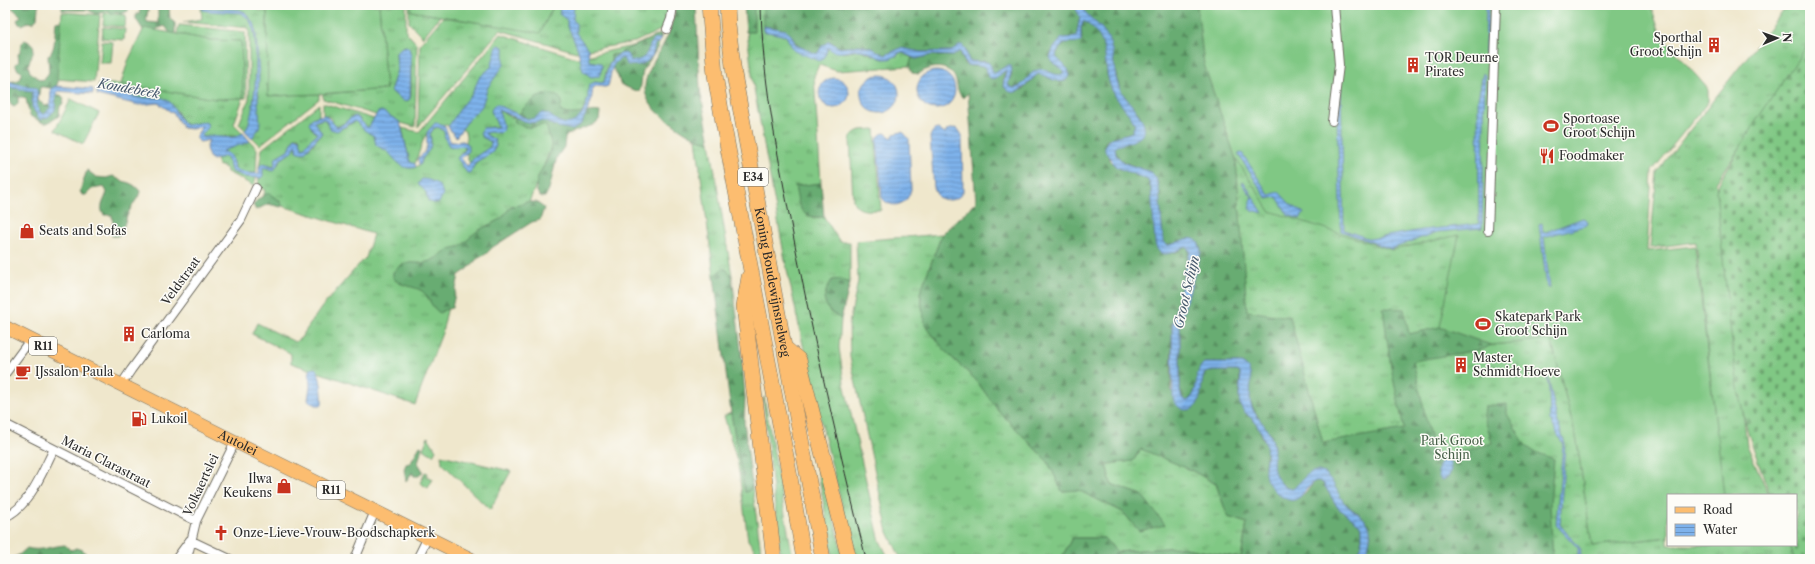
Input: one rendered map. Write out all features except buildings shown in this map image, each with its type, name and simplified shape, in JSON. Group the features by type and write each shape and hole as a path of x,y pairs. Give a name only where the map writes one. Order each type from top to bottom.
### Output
{"highway":[{"name":"Koning Boudewijnsnelweg","path":"709,5 715,75 722,122 804,559"},
{"name":"Koning Boudewijnsnelweg","path":"727,5 734,74 823,559"},
{"path":"750,266 744,306 774,559"},
{"path":"785,348 798,360 849,559"}],"main road":[{"name":"Autolei","path":"5,327 471,559"}],"street":[{"path":"667,29 671,19 673,5"},
{"path":"1332,121 1339,65 1334,5"},
{"path":"1488,231 1496,5"},
{"name":"Veldstraat","path":"121,385 241,220 256,188"},
{"path":"5,374 30,340"},
{"name":"Maria Clarastraat","path":"5,424 196,521"},
{"name":"Volkaertslei","path":"187,559 190,540 196,521 235,442"},
{"path":"5,517 16,510 30,494 54,449"},
{"path":"354,559 375,511"},
{"path":"417,559 428,537"},
{"path":"190,540 230,559"},
{"name":"Volkaertslei","path":"176,559 190,540"}],"green space":[{"path":"9,5 40,5 38,7 37,19 32,23 28,22 22,25 19,24 17,20 21,16"},
{"path":"62,5 81,5 87,7 90,5 130,5 128,11 121,14 115,12 112,14 108,11 96,14 88,10 62,10"},
{"path":"147,5 147,22 158,23 158,8 156,5 166,5 169,8 170,19 175,23 175,34 170,33 165,26 157,29 152,34 145,33 136,19 136,14 139,14 140,9"},
{"path":"267,5 379,5 386,89 268,96"},
{"path":"379,5 406,5 406,32 417,44 415,127 401,123 380,111 376,115 323,99 323,94 386,89","holes":["406,46 409,48 411,56 411,96 408,101 395,95 391,89 397,70 396,52 402,47"]},
{"path":"409,5 412,5 411,11 440,16 423,37 409,23"},
{"path":"412,5 554,5 540,33 411,11"},
{"path":"554,5 671,5 665,28 635,42 576,52 500,30 418,127 420,44 443,17 540,32"},
{"path":"676,5 696,5 700,90 710,142 693,137 669,121 656,110 648,100 645,90 646,80 650,70 668,35"},
{"name":"Park Groot Schijn","path":"744,5 1197,5 1204,64 1392,250 1459,234 1491,345 1551,339 1577,441 1592,546 1667,537 1667,546 1789,546 1794,559 1365,559 1371,534 1307,475 1179,336 1115,74 991,66 902,53 912,58 909,66 837,71 819,65 814,76 821,183 795,187 814,218 824,217 840,242 850,242 850,283 840,279 829,311 841,319 839,348 844,383 880,541 889,559 864,559 863,556 855,559 809,373 785,260 753,83","holes":["763,26 792,36 901,52 897,56 883,59 860,50 845,53 828,48 824,58 816,58 806,54 785,35 763,31"]},
{"path":"744,5 754,5 754,32 746,32"},
{"name":"Park Groot Schijn","path":"763,5 1197,5 1204,64 1236,159 1247,311 1290,317 1323,443 1404,429 1391,368 1383,308 1404,309 1409,334 1440,327 1491,345 1484,349 1413,361 1435,459 1492,443 1484,416 1485,406 1507,404 1507,414 1526,446 1533,451 1554,459 1550,505 1553,559 1365,559 1371,534 1358,513 1342,500 1325,474 1318,471 1313,472 1293,489 1288,489 1281,484 1275,476 1272,467 1274,445 1251,404 1245,365 1241,363 1204,363 1193,395 1187,401 1182,398 1180,392 1180,324 1201,252 1200,246 1180,240 1172,245 1166,245 1163,239 1158,183 1149,173 1126,163 1116,155 1115,147 1143,122 1121,91 1098,25 1085,12 1080,17 1076,37 1062,38 1051,54 1063,70 1063,74 1059,75 1034,72 1020,86 1014,88 1010,87 1008,84 1012,73 1004,67 996,74 993,74 985,61 969,61 965,48 957,47 952,51 921,52 901,48 885,55 872,48 859,45 840,48 831,42 822,46 817,54 796,45 792,36 786,30 763,26"},
{"path":"1197,5 1650,5 1661,35 1708,89 1708,102 1652,171 1647,251 1695,246 1724,494 1667,494 1667,537 1592,546 1577,441 1551,339 1491,345 1440,327 1459,235 1392,250 1270,211 1236,159 1204,64"},
{"path":"1788,5 1810,5 1810,44 1716,183 1747,445 1769,494 1723,494 1696,242 1650,248 1657,172"},
{"path":"201,6 255,7 259,11 267,11 268,95 319,94 319,99 260,145 239,124 249,99 249,28 183,22 202,19"},
{"path":"62,12 100,15 94,82 57,79"},
{"path":"104,13 126,15 125,27 103,25"},
{"path":"60,21 64,24 58,82 55,89 40,87 38,100 45,106 52,104 53,95 61,95 64,98 63,104 60,106 59,116 50,122 44,123 30,116 26,99 24,97 18,97 18,104 14,107 11,105 5,91 5,82 20,79 22,72 18,70 15,64 19,62 18,54 20,52 21,43 24,40 29,42 34,48 28,66 30,72 40,80 45,79 49,72 48,56 54,45 56,22"},
{"path":"1084,21 1098,33 1101,39 1104,46 1107,74 1111,87 1135,124 1132,132 1106,141 1109,160 1116,167 1148,180 1151,188 1156,247 1175,253 1187,247 1189,249 1172,326 1171,390 1189,410 1194,406 1199,398 1205,373 1212,371 1237,371 1240,373 1239,395 1242,409 1256,423 1267,447 1265,466 1268,483 1282,497 1293,500 1305,494 1315,481 1320,481 1323,483 1338,508 1359,524 1362,529 1362,539 1357,559 1061,559 1072,538 1104,538 1117,552 1179,547 1241,558 1247,523 1228,517 1216,484 1191,470 1141,449 1133,461 1106,464 1111,484 1142,495 1165,525 1139,531 1123,512 1078,490 1062,491 1048,462 997,409 976,380 947,353 925,325 920,293 942,234 976,202 968,93 963,98 961,96 952,73 944,68 938,67 928,69 919,74 912,73 910,69 910,62 912,58 916,59 931,55 953,56 959,51 961,52 964,64 985,67 987,75 990,78 993,79 998,77 1006,70 1003,79 1004,87 1007,90 1022,90 1038,74 1058,81 1066,80 1070,72 1057,59 1056,54 1064,43 1082,40 1081,27"},
{"path":"179,25 245,32 246,98 243,98 241,41 210,40 177,34"},
{"path":"103,27 125,29 124,40 102,38"},
{"path":"144,28 210,40 241,41 243,98 216,99 121,84 128,61"},
{"path":"501,34 577,58 637,45 660,34 662,36 661,38 615,56 607,67 604,82 595,82 581,115 518,115 499,105 492,114 499,127 489,127 482,137 491,142 490,147 470,164 467,156 465,131 457,127 445,125 433,126 424,138 415,164 410,163 402,128 419,132"},
{"path":"660,34 661,37 658,46 643,70 639,91 620,84 618,76 612,65 611,55 619,55 621,52"},
{"path":"102,41 113,42 111,63 100,63"},
{"path":"1810,41 1810,559 1794,559 1789,546 1797,546 1797,494 1770,494 1748,433 1739,395 1730,326 1716,191 1719,183 1754,124"},
{"path":"104,82 109,84 124,84 216,99 243,98 234,124 243,133 233,136 213,135 202,137 202,134 208,128 198,123 187,125 182,121 177,111 158,97 139,98 125,93 98,90 99,84"},
{"path":"548,93 557,95 562,101 560,111 565,113 575,114 595,111 600,112 599,120 593,125 568,134 565,138 564,147 557,157 549,189 545,197 540,197 536,184 548,158 551,145 547,127 543,125 524,127 514,121 528,104 538,97"},
{"path":"71,99 99,113 83,144 55,130"},
{"path":"323,103 374,119 369,128 365,126 358,117 352,117 339,126 336,126 331,119 323,115"},
{"path":"319,104 319,116 314,117 311,128 317,134 304,148 302,148 299,137 295,137 289,149 278,156 274,167 262,164 259,167 262,149"},
{"path":"498,110 511,117 555,126 551,148 525,212 457,267 442,333 415,405 291,363 291,354 252,334 257,323 295,342 300,339 321,308 366,258 373,234 263,200 265,190 258,187 259,177 261,178 263,168 272,171 278,165 280,160 289,154 296,145 297,151 310,148 322,133 314,122 325,119 330,129 346,127 355,121 374,136 378,146 414,168 421,164 431,145 430,134 434,128 440,127 444,131 445,139 454,147 465,146 465,150 460,153 463,167 469,173 479,159 492,153 496,146 495,140 485,134 503,127"},
{"path":"875,129 881,210 864,210 858,207 853,200 850,139 857,131"},
{"path":"696,139 710,142 732,276 726,269 714,276"},
{"path":"249,140 257,149 256,173 246,173 236,170 233,160 222,151 222,149 248,142"},
{"path":"221,156 228,159 231,171 245,177 256,177 254,186 227,172 226,168 218,165 216,159"},
{"path":"87,170 96,177 106,178 113,176 134,185 140,191 138,198 129,211 122,230 118,236 112,236 111,233 113,225 112,215 104,215 102,212 102,206 107,192 104,187 92,189 86,195 82,195 80,191"},
{"path":"821,183 824,217 809,216 805,214 799,206 795,186"},
{"path":"268,193 279,200 282,205 281,207 268,204 256,210 253,205 258,199"},
{"path":"525,202 536,202 544,208 540,220 532,222 493,247 459,275 452,308 444,310 440,313 434,308 427,296 422,291 400,283 393,278 393,272 403,264 424,263 434,259 450,249 460,247 477,231 502,218 511,206 520,205"},
{"path":"942,234 920,293 925,325 947,353 976,380 997,409 1048,462 1062,491 1078,490 1123,512 1139,531 1142,495 1111,484 1106,464 1133,461 1141,448 1191,470 1216,484 1228,517 1247,523 1241,558 1179,547 1117,552 1104,538 1072,538 1061,559 901,559 888,532 850,357 849,324 858,281 856,241"},
{"path":"722,269 726,269 732,276 742,358 745,398 744,422 752,485 750,490 747,492 745,492 731,413 714,276"},
{"path":"840,279 850,283 841,319 829,311 824,300 827,288 832,280"},
{"path":"764,397 793,559 781,559 763,400"},
{"path":"731,413 745,492 750,490 752,485 762,559 757,559 755,550 748,540 738,464 724,416"},
{"path":"811,429 844,559 833,559"},
{"path":"428,437 436,450 433,455 423,449"},
{"path":"420,446 422,447 418,463 423,471 419,476 414,476 412,473 406,481 404,469 406,464 410,463"},
{"path":"441,455 511,471 490,510 442,463"},
{"path":"425,472 428,473 426,476 433,479 428,488 420,483"},
{"path":"65,545 71,550 77,548 83,550 89,559 10,559 19,555 27,548 41,549"}],"water":[{"path":"561,5 574,5 573,19 576,24 576,33 588,49 589,61 600,63 602,66 600,76 591,77 583,71 578,50 567,24 567,20 559,14"},
{"name":"Groot Schijn","path":"1074,5 1081,5 1108,38 1112,51 1118,85 1143,122 1144,132 1142,135 1139,138 1115,147 1116,155 1124,163 1151,172 1156,178 1159,189 1163,239 1166,245 1191,238 1196,240 1199,244 1201,252 1180,324 1180,392 1182,398 1187,401 1191,398 1194,393 1198,372 1204,363 1241,363 1246,366 1251,376 1251,405 1270,434 1274,445 1273,466 1276,477 1284,486 1293,489 1304,478 1313,472 1322,472 1330,478 1343,501 1364,518 1369,526 1370,538 1365,559 1357,559 1362,539 1362,528 1338,508 1323,483 1320,481 1315,481 1302,495 1294,500 1289,500 1283,497 1269,484 1265,474 1266,450 1263,437 1255,422 1244,412 1240,404 1240,373 1237,371 1212,371 1205,373 1199,400 1193,409 1187,410 1180,408 1173,399 1172,326 1190,251 1187,247 1169,254 1164,254 1157,249 1155,243 1151,188 1148,180 1116,167 1105,151 1105,146 1110,139 1132,132 1135,124 1112,90 1103,45 1093,29 1084,21 1081,27 1081,42 1064,43 1057,52 1056,57 1068,69 1070,76 1066,80 1058,81 1038,74 1017,92 1008,90 1003,85 1006,70 998,77 993,79 990,78 987,75 985,67 966,65 960,51 953,56 931,55 916,59 901,52 894,57 884,59 861,50 836,52 828,48 824,58 820,61 794,51 786,36 763,31 763,26 786,30 792,36 796,45 817,54 822,46 829,41 840,48 859,45 872,48 885,55 901,48 921,52 952,51 959,45 962,45 965,48 969,61 988,62 991,66 993,74 1008,65 1011,66 1012,70 1008,84 1010,87 1014,88 1020,85 1035,71 1046,70 1059,75 1063,74 1063,70 1053,63 1050,58 1053,49 1062,38 1076,37 1080,17"},
{"path":"1486,5 1489,5 1487,53 1485,53"},
{"path":"202,8 240,10 245,12 255,25 259,76 258,102 260,123 259,128 252,138 245,131 249,123 252,110 256,77 254,31 251,23 243,14 240,13 207,11 203,10"},
{"path":"661,38 659,43 655,44 654,52 650,59 644,63 633,66 626,64 623,58 615,63 608,86 596,86 593,88 591,102 582,123 573,130 558,127 543,121 529,123 498,110 503,123 503,130 500,133 489,132 485,134 495,140 496,146 492,153 476,162 470,173 467,173 457,158 465,150 465,146 449,146 445,139 444,131 438,127 434,128 430,134 431,146 419,165 418,158 424,153 427,146 427,132 435,123 439,123 445,127 451,142 463,141 468,144 468,152 461,158 467,166 475,157 490,147 491,142 482,137 480,133 483,128 498,127 491,111 493,106 496,104 528,119 544,113 560,122 565,123 570,123 578,119 586,106 589,85 595,82 604,82 608,68 615,57 624,53 627,54 631,61 641,59 646,55 653,40"},
{"path":"500,45 504,48 504,65 488,87 482,106 470,118 456,137 448,127 465,101 471,96 479,78 491,67 497,46"},
{"path":"406,46 409,48 411,56 410,99 405,102 392,92 391,89 397,70 396,53 402,47"},
{"path":"936,71 946,74 952,80 955,90 952,100 946,106 936,109 926,106 920,100 917,90 920,80 926,74"},
{"path":"1483,73 1485,75 1482,228 1437,232 1391,249 1341,231 1337,119 1341,88 1344,230 1370,239 1422,230 1479,224 1478,99"},
{"path":"876,75 884,75 891,78 896,83 899,94 896,105 891,110 884,113 876,113 869,110 864,105 861,98 861,90 864,83 869,78"},
{"path":"834,78 840,79 848,87 848,99 840,107 834,108 828,107 820,99 819,93 820,87 828,79"},
{"path":"5,81 36,88 38,95 38,109 44,115 50,108 51,89 55,86 93,89 93,94 58,91 56,95 55,110 48,117 40,120 32,107 32,91 5,87"},
{"path":"97,90 125,93 139,98 163,98 170,102 186,125 204,122 207,123 208,128 202,134 202,137 233,137 243,133 249,142 222,151 229,154 232,158 236,170 246,173 259,174 259,167 262,164 274,167 276,157 289,149 295,137 300,139 302,148 304,148 317,134 309,124 311,119 325,115 337,127 356,116 368,128 378,112 382,111 400,122 410,162 415,164 416,167 407,168 400,164 387,151 376,145 374,136 364,130 355,121 337,131 330,129 326,120 322,119 314,122 322,133 304,153 298,152 296,145 293,151 280,160 274,171 263,168 263,176 261,178 245,177 231,171 226,157 213,160 209,157 206,148 209,140 200,142 196,139 202,126 192,129 183,128 174,114 158,103 139,105 97,95"},
{"path":"954,128 958,129 962,135 963,192 955,199 945,200 938,197 934,188 930,137 936,129 945,134 947,130"},
{"path":"901,132 904,133 909,139 911,189 910,194 904,202 895,205 886,202 882,198 877,141 882,134 885,133 892,138 894,134"},
{"path":"1242,153 1269,195 1279,192 1290,204 1304,213 1300,219 1288,215 1277,197 1267,199 1238,154"},
{"path":"422,179 432,181 440,187 443,194 439,203 428,201 426,192 418,184"},
{"path":"1244,182 1263,213 1249,209 1252,197 1242,183"},
{"path":"1583,218 1587,220 1588,224 1544,237 1550,288 1547,288 1539,224 1542,223 1543,233"},
{"path":"315,368 320,379 322,405 316,405 308,400 310,386 309,373 311,369"},
{"path":"1546,372 1557,419 1565,444 1560,525 1580,548 1581,556 1578,556 1578,548 1556,525 1563,445 1550,420 1549,389"},
{"path":"1445,459 1449,461 1451,470 1447,478 1441,480 1438,475 1438,468 1441,460"}],"tram line":[{"path":"761,5 767,84 789,214 825,387 866,559"}],"place":[{"name":"Sporthal Groot Schijn","path":"1714,45"},
{"name":"TOR Deurne Pirates","path":"1413,65"},
{"name":"Sportoase Groot Schijn","path":"1551,126"},
{"name":"Foodmaker","path":"1547,156"},
{"name":"Seats and Sofas","path":"27,231"},
{"name":"Skatepark Park Groot Schijn","path":"1483,324"},
{"name":"Carloma","path":"129,334"},
{"name":"Master Schmidt Hoeve","path":"1461,365"},
{"name":"IJssalon Paula","path":"23,372"},
{"name":"Lukoil","path":"139,419"},
{"name":"Ilwa Keukens","path":"284,486"},
{"name":"Onze-Lieve-Vrouw-Boodschapkerk","path":"221,533"}],"water label":[{"name":"Koudebeek","path":"129,88"}]}
